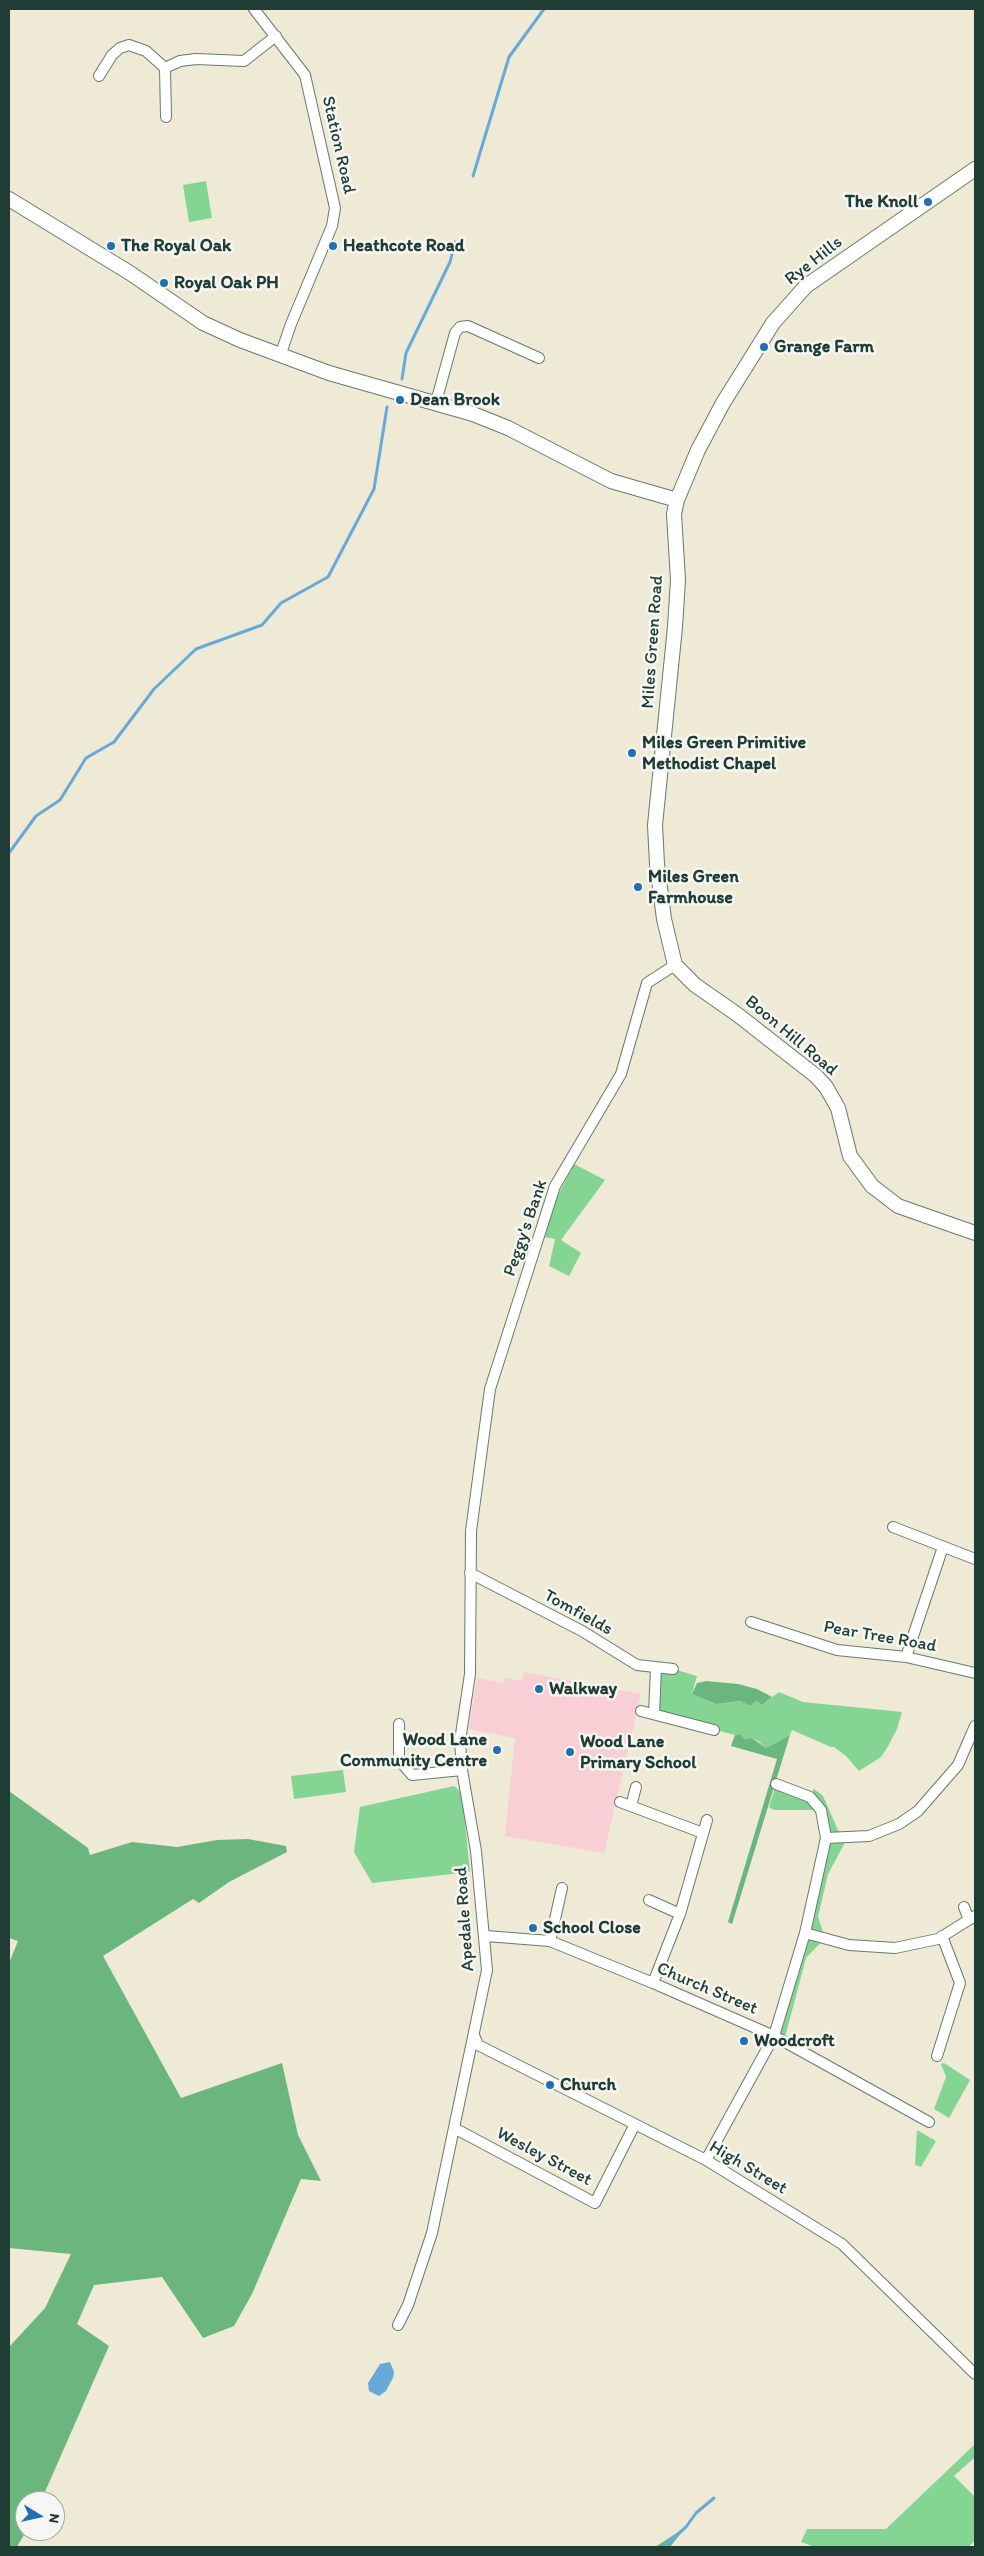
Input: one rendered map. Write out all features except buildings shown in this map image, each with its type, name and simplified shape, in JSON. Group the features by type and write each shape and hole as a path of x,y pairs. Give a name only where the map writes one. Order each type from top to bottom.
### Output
{"street":[{"name":"Station Road","path":"254,9 305,75 336,208 332,226 291,324 280,356"},
{"path":"165,68 180,61 196,59 244,61 276,36"},
{"path":"100,76 112,55 120,48 129,45 146,51 165,68 166,117"},
{"name":"Rye Hills","path":"677,500 714,420 773,322 806,286 975,169"},
{"path":"9,200 130,273 203,323 280,356 329,373 473,414 508,428 612,481 677,500"},
{"path":"436,402 454,333 460,327 468,326 539,358"},
{"name":"Miles Green Road","path":"675,965 664,919 658,873 656,825 675,628 678,580 674,514 677,500"},
{"name":"Boon Hill Road","path":"675,965 695,985 738,1015 816,1076 826,1087 838,1108 850,1156 872,1186 884,1198 898,1206 975,1233"},
{"name":"Peggy's Bank","path":"471,1531 490,1389 555,1186 621,1074 647,983 675,965"},
{"path":"893,1527 975,1560"},
{"name":"Apedale Road","path":"398,2325 408,2305 432,2233 487,1970 486,1936 476,1851 462,1770 460,1740 470,1674 471,1531"},
{"path":"906,1657 943,1547"},
{"name":"Tomfields","path":"470,1573 582,1631 638,1665 673,1669"},
{"name":"Pear Tree Road","path":"751,1622 837,1650 906,1657 975,1673"},
{"path":"654,1714 656,1668"},
{"path":"642,1711 714,1730"},
{"path":"399,1724 399,1760 412,1775 462,1770"},
{"path":"826,1838 869,1836 899,1824 918,1811 958,1765 975,1726"},
{"path":"706,2160 774,2036 805,1933 826,1838 820,1810 810,1797 776,1784"},
{"path":"631,1806 636,1787"},
{"path":"620,1802 703,1833"},
{"path":"652,1983 680,1914 707,1820"},
{"path":"550,1941 562,1888"},
{"path":"649,1900 680,1914"},
{"path":"805,1933 849,1944 895,1948 942,1936 972,1918 964,1907"},
{"name":"Church Street","path":"486,1936 550,1941 652,1983 774,2036 929,2122"},
{"path":"937,2056 960,1983 942,1936"},
{"name":"High Street","path":"474,2035 478,2045 634,2126 706,2160 842,2244 975,2374"},
{"name":"Wesley Street","path":"454,2128 594,2203 634,2126"}],"shaded area":[{"name":"Wood Lane Primary School","path":"524,1672 641,1694 604,1853 505,1836 515,1738 469,1729 477,1678 504,1683 504,1678 522,1681"}],"green space":[{"path":"206,181 212,218 189,222 183,185"},
{"path":"574,1164 605,1180 561,1240 581,1253 569,1276 549,1266 555,1239 545,1237 553,1205"},
{"path":"656,1668 673,1669 697,1676 692,1694 716,1704 742,1701 750,1706 756,1701 762,1705 779,1692 803,1702 902,1712 897,1729 881,1757 859,1771 846,1756 834,1747 792,1730 790,1735 766,1748 758,1741 752,1738 744,1739 739,1734 735,1735 654,1714"},
{"path":"706,1681 738,1684 757,1689 772,1697 762,1705 756,1701 750,1706 741,1701 716,1704 692,1694 697,1683"},
{"path":"740,1734 744,1739 752,1738 766,1748 790,1735 732,1924 728,1922 777,1759 731,1746 735,1735"},
{"path":"343,1770 346,1792 294,1799 291,1776"},
{"path":"776,1784 810,1797 814,1789 823,1796 841,1837 848,1837 828,1874 818,1917 825,1938 806,1958 784,2041 774,2036 826,1838 820,1810 774,1810 769,1807"},
{"path":"454,1786 462,1793 470,1872 372,1883 354,1852 360,1807"},
{"path":"9,1791 88,1848 90,1855 132,1842 177,1847 217,1840 248,1839 286,1846 287,1852 229,1882 199,1903 193,1899 103,1956 181,2098 282,2063 298,2135 321,2181 301,2179 252,2294 234,2326 203,2338 162,2277 94,2285 77,2324 109,2346 45,2491 15,2491 15,2541 20,2541 17,2547 9,2547 9,2347 45,2308 71,2254 9,2248 9,1963 18,1941 9,1938"},
{"path":"944,2063 970,2080 949,2118 934,2109 946,2077 941,2064"},
{"path":"917,2130 936,2141 921,2167 915,2165"},
{"path":"975,2444 975,2457 954,2476 975,2497 975,2540 969,2547 815,2547 801,2542 807,2529 886,2529"},
{"path":"686,2527 670,2547 655,2547"}],"water":[{"path":"390,2362 394,2372 386,2391 379,2396 369,2391 368,2383 380,2364"}],"waterway":[{"name":"Dean Brook","path":"473,176 509,57 544,9"},
{"name":"Dean Brook","path":"402,379 406,353 450,262 455,242"},
{"name":"Dean Brook","path":"9,853 36,816 60,800 86,758 114,742 154,689 196,649 262,625 281,603 328,577 374,489 387,407"},
{"path":"663,2547 686,2527 696,2513 714,2498"}],"place":[{"name":"The Knoll","path":"928,202"},
{"name":"The Royal Oak","path":"111,246"},
{"name":"Heathcote Road","path":"333,246"},
{"name":"Royal Oak PH","path":"164,283"},
{"name":"Grange Farm","path":"764,347"},
{"name":"Dean Brook","path":"400,400"},
{"name":"Miles Green Primitive Methodist Chapel","path":"632,753"},
{"name":"Miles Green Farmhouse","path":"638,887"},
{"name":"Walkway","path":"539,1689"},
{"name":"Wood Lane Community Centre","path":"497,1750"},
{"name":"Wood Lane Primary School","path":"570,1752"},
{"name":"School Close","path":"533,1928"},
{"name":"Woodcroft","path":"744,2041"},
{"name":"Church","path":"550,2085"}]}
